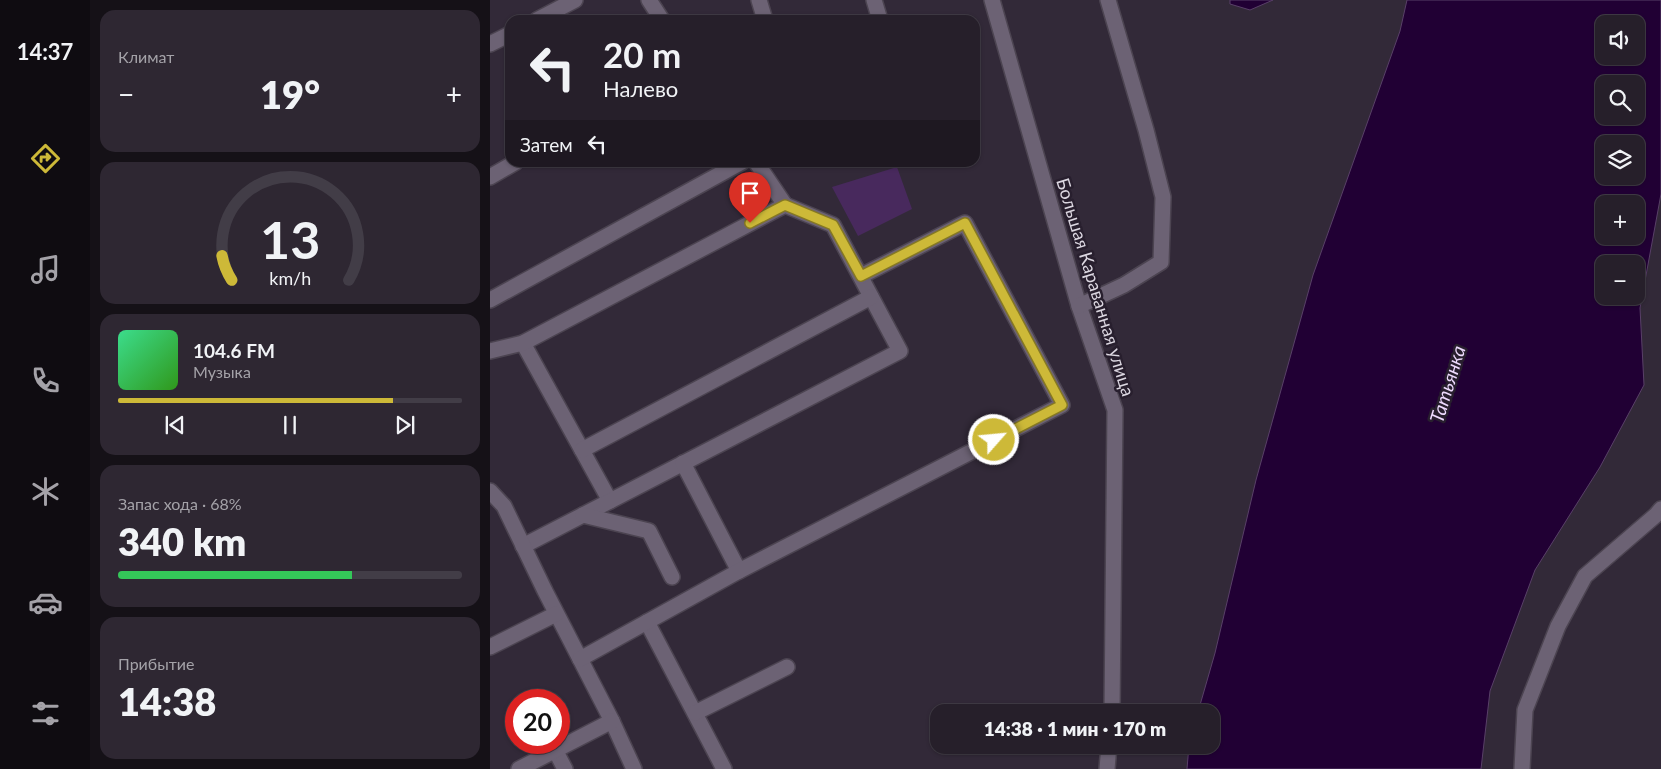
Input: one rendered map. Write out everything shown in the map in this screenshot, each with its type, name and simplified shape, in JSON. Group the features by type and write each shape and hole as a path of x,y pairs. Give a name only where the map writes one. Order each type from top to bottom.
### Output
{"street":[{"path":"546,15 575,0"},
{"path":"649,0 659,15"},
{"path":"759,0 764,15"},
{"path":"874,0 878,15"},
{"name":"Большая Караванная улица","path":"992,0 1079,306 1115,410 1112,704"},
{"path":"1079,306 1124,284 1161,262 1163,197 1146,130 1108,0"},
{"path":"490,44 505,36"},
{"path":"490,176 507,167"},
{"path":"490,300 733,167"},
{"path":"523,546 900,351 833,225 785,205 759,167"},
{"path":"490,352 523,343 785,205"},
{"path":"580,659 739,570 1062,405 965,223 861,276"},
{"path":"582,450 871,298"},
{"path":"523,343 610,501"},
{"path":"683,463 739,570"},
{"path":"490,491 504,506 556,614 612,721 634,769"},
{"path":"1522,769 1525,710 1558,626 1585,576 1661,509"},
{"path":"583,515 649,531 672,577"},
{"path":"490,647 556,614"},
{"path":"647,622 724,769"},
{"path":"695,713 786,667"},
{"path":"570,742 612,721"},
{"path":"518,769 547,754"},
{"path":"557,754 565,769"},
{"path":"1107,769 1108,754"}],"shaded area":[{"path":"897,167 912,209 858,236 832,187"}],"water":[{"path":"1230,0 1273,0 1250,10 1230,4"},
{"name":"Татьянка","path":"1407,0 1661,0 1661,194 1645,281 1645,255 1595,255 1595,305 1641,305 1644,385 1600,467 1535,570 1490,691 1481,769 1187,769 1188,754 1220,754 1220,704 1200,704 1215,653 1256,480 1313,275 1400,31"}],"route":[{"path":"750,223 785,205 833,225 861,276 965,223 1062,405 994,440"}]}
